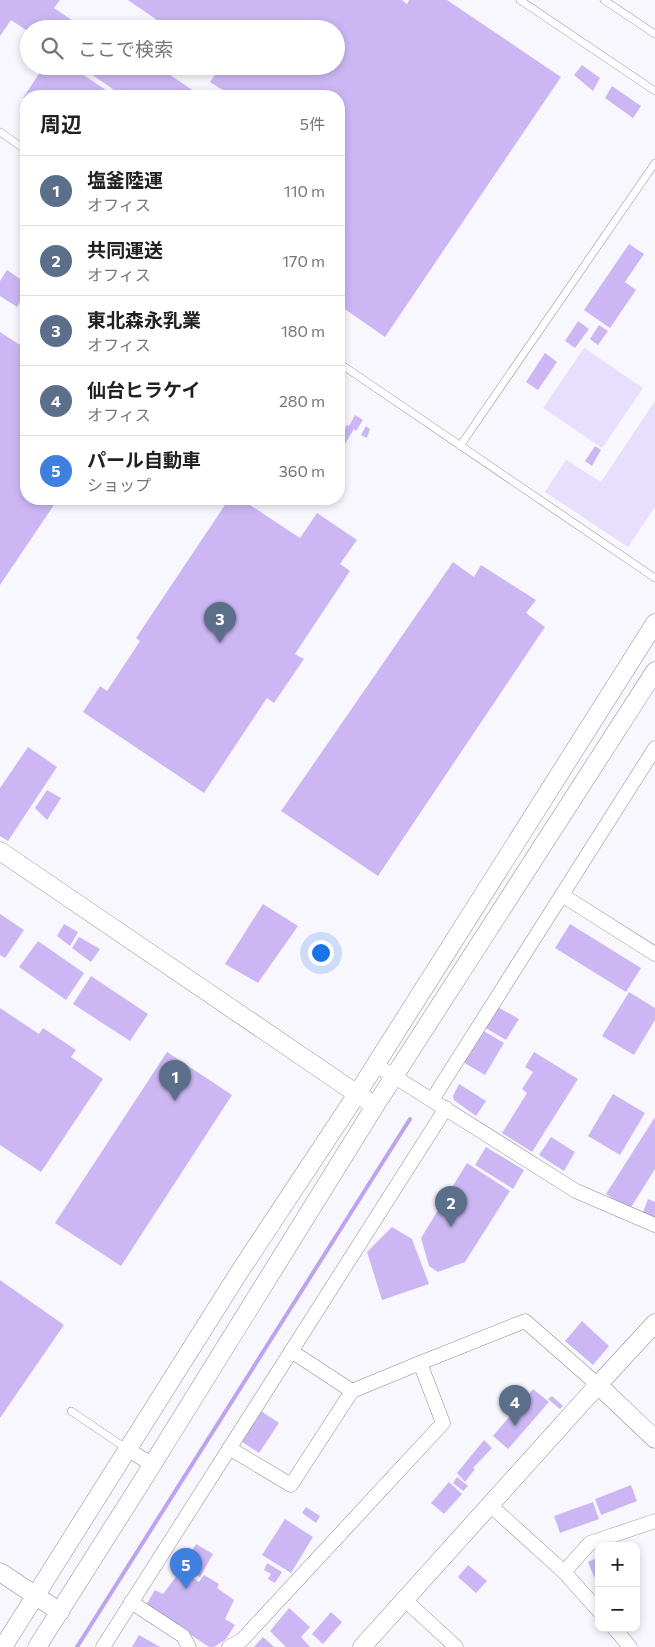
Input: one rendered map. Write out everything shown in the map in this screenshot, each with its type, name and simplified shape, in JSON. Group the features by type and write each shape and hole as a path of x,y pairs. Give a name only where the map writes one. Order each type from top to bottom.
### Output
{"street":[{"path":"3,1647 240,1271 376,1065 655,623"},
{"path":"37,1647 375,1106 655,671"},
{"path":"432,1100 655,748"},
{"path":"0,851 375,1106"},
{"path":"562,894 655,954"},
{"path":"376,1065 576,1190 655,1225"},
{"path":"103,1647 446,1108"},
{"path":"229,1448 291,1485 352,1391 525,1321 598,1385 655,1439"},
{"path":"362,1647 655,1323"},
{"path":"291,1351 352,1391"},
{"path":"229,1647 242,1640 443,1423 420,1363"},
{"path":"127,1449 152,1465"},
{"path":"490,1506 564,1572 595,1607"},
{"path":"564,1572 590,1543 655,1522"},
{"path":"0,1572 60,1612"},
{"path":"405,1600 456,1647"},
{"path":"131,1602 183,1636 189,1647"},
{"path":"617,1632 630,1647"}],"lane":[{"path":"520,0 655,92"},
{"path":"604,0 655,34"},
{"path":"0,132 20,146"},
{"path":"460,446 655,163"},
{"path":"345,367 655,578"},
{"path":"71,1412 127,1449"}],"shaded area":[{"path":"584,348 643,388 602,448 543,408"},
{"path":"655,401 655,507 628,547 545,492 566,460 601,482"}],"building":[{"path":"0,0 60,0 54,8 72,20 20,20 20,26 11,20 0,36"},
{"path":"128,0 402,0 407,4 409,0 447,0 561,77 385,337 345,309 345,90 223,90 210,82 215,75 345,75 345,20 157,20"},
{"path":"582,65 600,78 593,91 574,75"},
{"path":"38,75 84,75 106,90 28,90"},
{"path":"92,75 170,75 192,90 114,90"},
{"path":"612,86 641,106 633,118 605,98"},
{"path":"629,244 644,254 625,282 636,290 610,328 584,310"},
{"path":"7,270 20,279 20,302 17,307 0,296 0,281"},
{"path":"578,321 589,329 575,348 565,341"},
{"path":"599,325 608,331 598,345 590,339"},
{"path":"0,332 20,345 20,505 54,505 0,585"},
{"path":"545,353 557,362 538,390 526,382"},
{"path":"355,415 363,420 356,431 354,429 345,444 345,428 347,425 349,426"},
{"path":"366,426 370,429 367,438 361,435"},
{"path":"595,446 601,450 592,466 585,461"},
{"path":"225,505 250,505 300,538 317,513 357,540 340,564 350,571 295,654 304,659 274,703 267,698 204,793 83,712 100,686 107,691 140,641 136,638"},
{"path":"453,562 474,577 481,565 536,600 526,613 545,627 378,876 281,811"},
{"path":"28,747 57,767 8,841 0,836 0,788"},
{"path":"47,790 61,798 47,820 35,808"},
{"path":"263,904 298,926 258,983 225,964"},
{"path":"0,914 24,930 5,958 0,955"},
{"path":"64,924 78,932 70,946 57,936"},
{"path":"570,924 641,968 626,992 555,948"},
{"path":"79,937 100,949 91,962 72,948"},
{"path":"38,941 84,973 66,1000 19,967"},
{"path":"91,976 148,1014 130,1041 73,1004"},
{"path":"629,992 655,1008 655,1020 634,1055 602,1036"},
{"path":"496,1006 519,1019 506,1040 484,1027"},
{"path":"0,1008 39,1034 43,1028 76,1050 71,1057 103,1079 41,1172 0,1145"},
{"path":"482,1030 504,1043 485,1075 463,1062"},
{"path":"167,1052 232,1095 121,1266 55,1223"},
{"path":"534,1052 578,1079 532,1152 502,1133 527,1093 522,1089 533,1072 525,1067"},
{"path":"459,1084 486,1101 476,1116 454,1100 453,1096"},
{"path":"613,1094 645,1113 620,1155 588,1136"},
{"path":"655,1117 655,1169 630,1209 606,1194"},
{"path":"551,1137 575,1152 564,1171 539,1155"},
{"path":"486,1147 524,1170 513,1189 475,1165"},
{"path":"467,1163 510,1191 465,1262 438,1272 429,1266 421,1238"},
{"path":"648,1199 655,1202 655,1221 642,1215"},
{"path":"392,1227 412,1239 429,1284 382,1300 367,1252"},
{"path":"0,1280 64,1325 0,1418"},
{"path":"582,1321 609,1346 593,1365 565,1341"},
{"path":"533,1389 549,1402 508,1449 493,1436"},
{"path":"552,1396 563,1406 560,1409 548,1399"},
{"path":"261,1411 279,1423 259,1453 241,1441"},
{"path":"484,1440 492,1448 473,1468 475,1469 465,1482 457,1473"},
{"path":"457,1477 468,1486 463,1491 453,1483"},
{"path":"449,1482 462,1494 444,1514 431,1503"},
{"path":"631,1485 637,1501 601,1515 595,1499"},
{"path":"593,1502 599,1519 560,1533 554,1516"},
{"path":"306,1507 320,1516 316,1523 302,1513"},
{"path":"285,1519 313,1537 291,1573 262,1555"},
{"path":"196,1544 213,1554 200,1577 183,1566"},
{"path":"595,1559 595,1577 594,1577 588,1562"},
{"path":"267,1563 282,1572 275,1583 268,1579 271,1574 264,1570"},
{"path":"468,1565 487,1581 476,1593 458,1577"},
{"path":"181,1570 199,1582 204,1575 219,1584 217,1588 234,1600 225,1619 235,1625 226,1639 214,1647 209,1647 146,1605 155,1590 163,1594"},
{"path":"289,1608 310,1627 301,1637 310,1647 286,1647 270,1631"},
{"path":"331,1612 342,1622 323,1644 312,1634"},
{"path":"139,1635 160,1647 132,1647"},
{"path":"263,1637 274,1647 254,1647"}],"waterway":[{"path":"77,1647 410,1119"}],"place":[{"name":"東北森永乳業","path":"220,643"},
{"name":"塩釜陸運","path":"175,1101"},
{"name":"共同運送","path":"451,1227"},
{"name":"仙台ヒラケイ","path":"515,1426"},
{"name":"パール自動車","path":"186,1589"}]}
